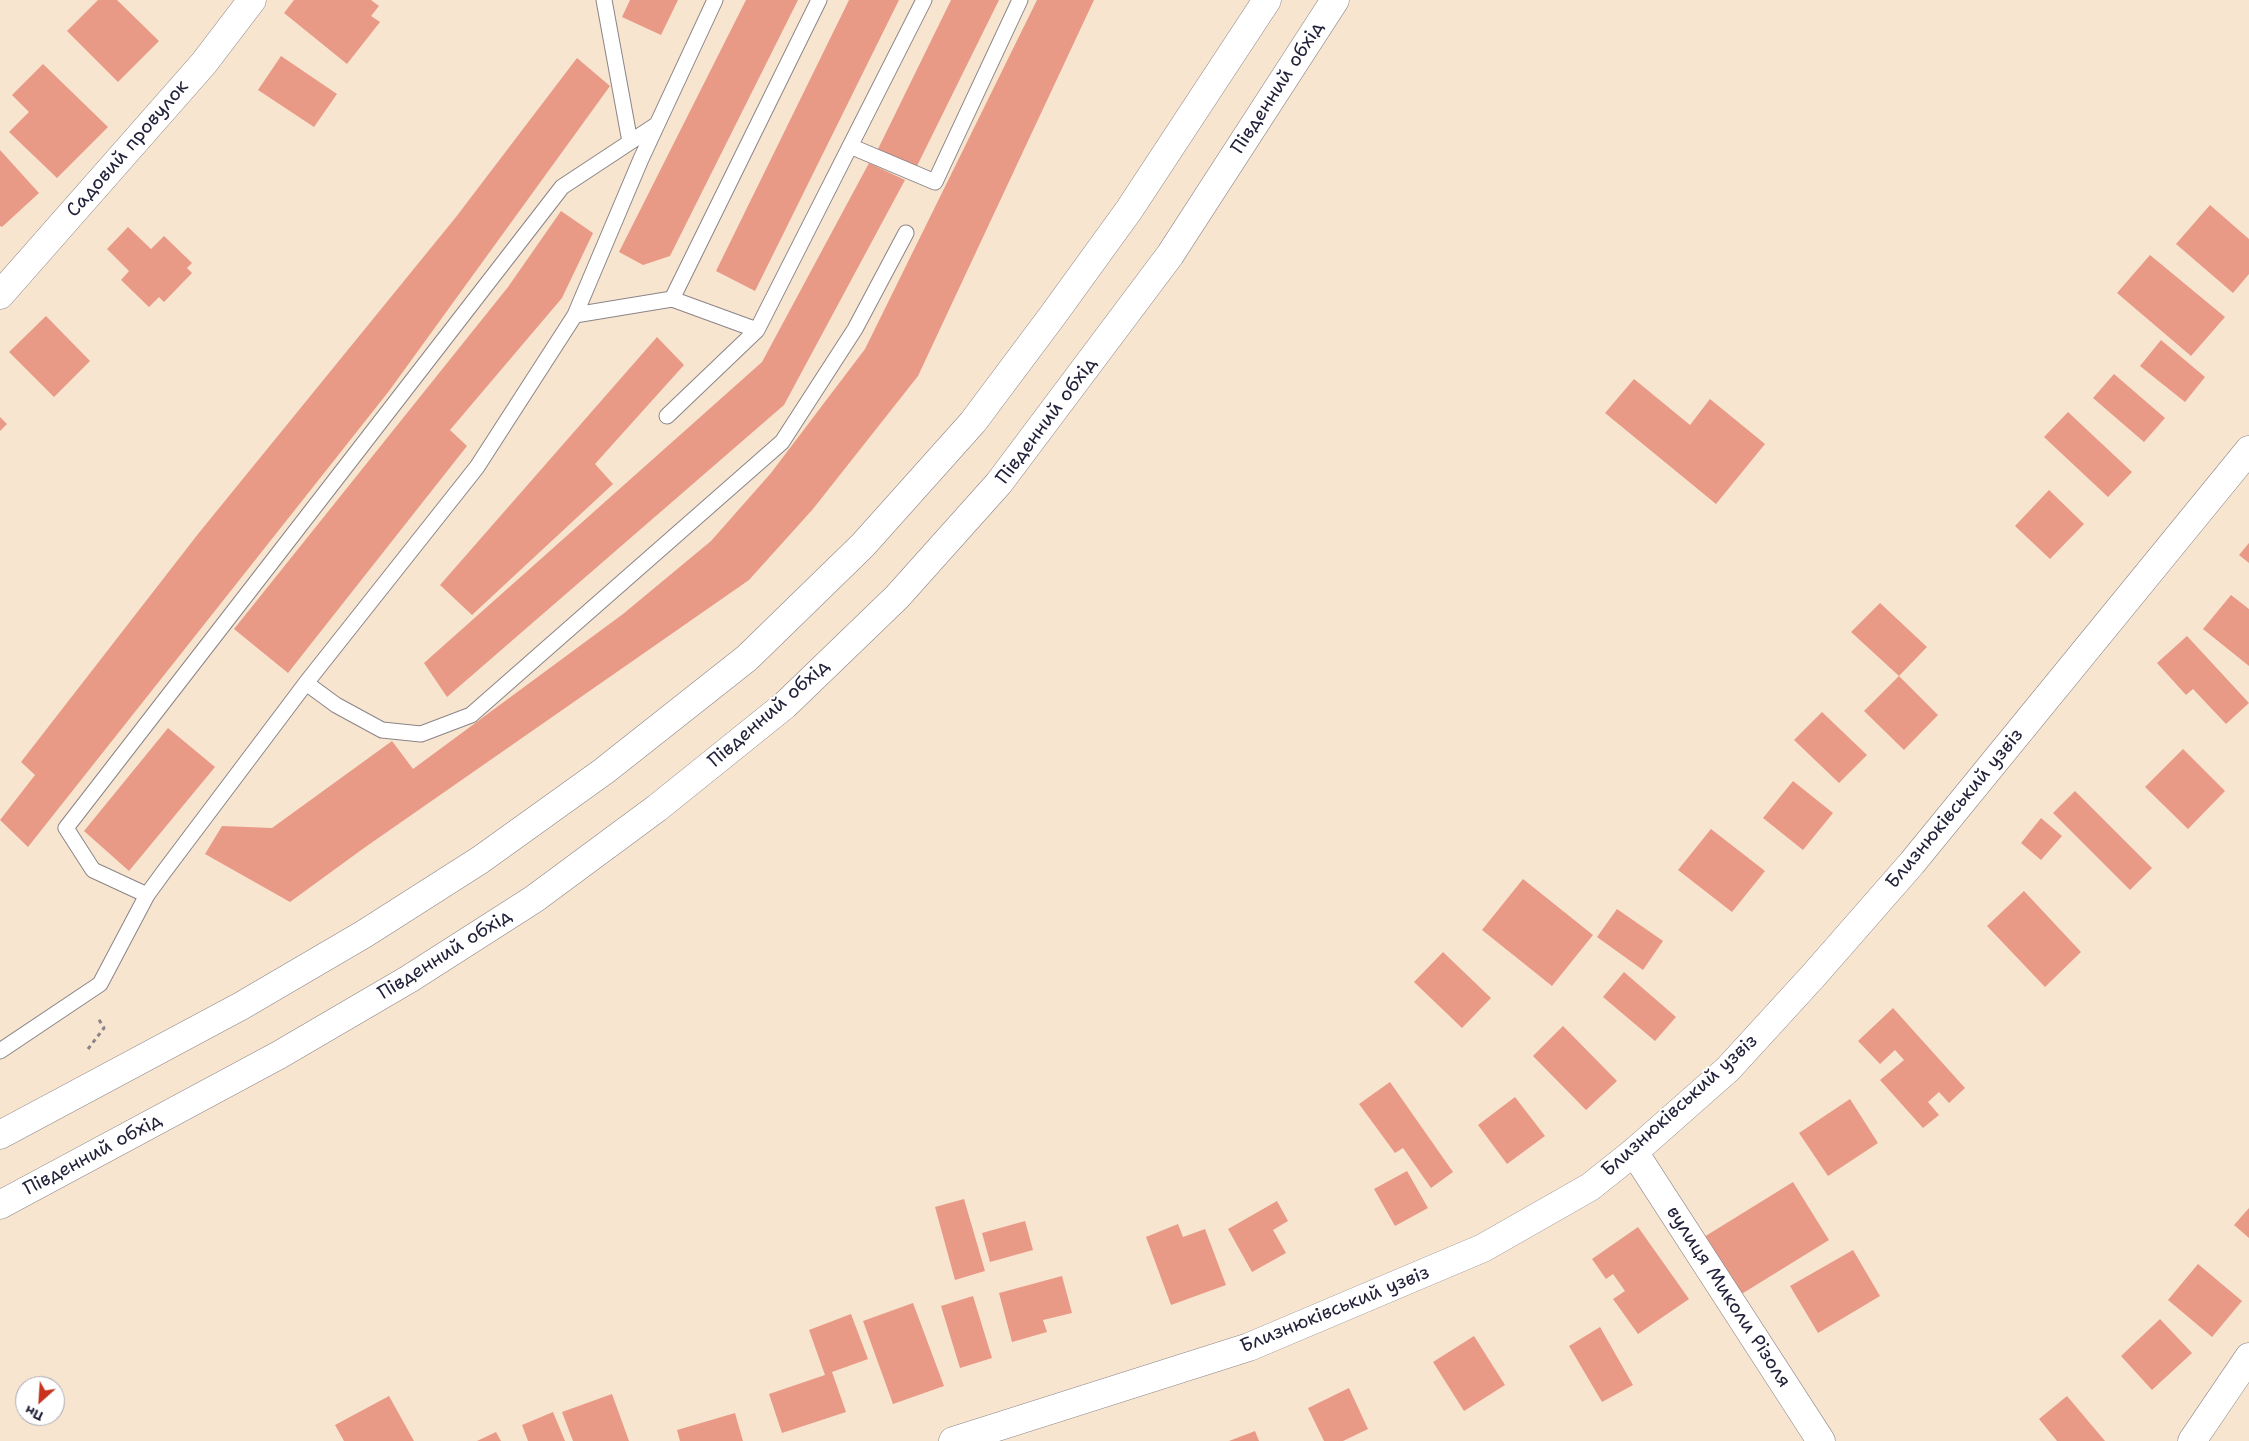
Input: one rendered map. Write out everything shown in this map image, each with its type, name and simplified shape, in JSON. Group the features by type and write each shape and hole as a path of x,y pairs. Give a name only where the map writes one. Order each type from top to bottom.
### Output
{"main road":[{"name":"Садовий провулок","path":"0,295 204,63 252,0"},
{"path":"0,1135 241,1006 364,934 464,871 604,771 747,658 863,545 973,422 1129,210 1268,0"},
{"name":"Південний обхід","path":"0,1205 279,1055 417,973 534,899 657,808 785,705 897,597 999,483 1170,254 1335,0"},
{"name":"Близнюківський узвіз","path":"953,1441 1249,1347 1483,1248 1590,1187 1634,1152 1728,1069 1827,960 1912,863 2249,450"},
{"name":"вулиця Миколи Різоля","path":"1634,1152 1821,1441"},
{"path":"2192,1441 2249,1357"}],"lane":[{"path":"604,0 630,142"},
{"path":"0,1051 100,984 147,896 306,683 477,467 575,315 657,124 715,0"},
{"path":"672,299 819,0"},
{"path":"667,416 757,330 924,0"},
{"path":"850,146 935,182 1020,0"},
{"path":"147,896 93,870 66,828 562,187 657,124"},
{"path":"306,683 336,705 382,730 421,734 471,715 782,442 855,329 906,233"},
{"path":"575,315 672,299 757,330"}],"building":[{"path":"98,0 117,0 159,41 118,82 67,31"},
{"path":"294,0 371,0 379,6 371,16 380,22 347,64 284,13"},
{"path":"630,0 678,0 661,35 622,17"},
{"path":"746,0 798,0 670,256 643,265 619,252"},
{"path":"849,0 899,0 755,291 716,271"},
{"path":"951,0 999,0 916,168 878,149"},
{"path":"1037,0 1094,0 918,376 813,509 749,580 364,848 290,902 205,854 222,826 272,828 392,741 413,769 623,614 711,541 771,473 865,349"},
{"path":"281,56 337,94 314,127 258,90"},
{"path":"577,58 610,86 389,391 28,847 0,820 35,775 21,762 198,534 456,217"},
{"path":"43,64 108,127 57,178 9,132 29,112 12,95"},
{"path":"0,150 39,193 2,227 0,226"},
{"path":"869,163 905,180 784,405 447,697 424,663 762,362"},
{"path":"2210,205 2249,239 2249,274 2233,293 2176,244"},
{"path":"561,211 593,233 562,298 450,430 467,446 288,673 234,629 508,287"},
{"path":"128,227 151,249 164,236 192,263 187,268 192,273 164,302 159,297 149,307 121,280 129,271 107,249"},
{"path":"2150,255 2225,317 2191,356 2117,293"},
{"path":"46,316 90,361 54,397 9,352"},
{"path":"657,337 684,365 595,464 613,484 472,615 440,585"},
{"path":"2161,340 2205,377 2185,402 2140,366"},
{"path":"2114,374 2165,418 2144,442 2093,398"},
{"path":"1634,379 1690,425 1710,399 1765,444 1716,504 1605,413"},
{"path":"2068,412 2132,472 2108,497 2044,437"},
{"path":"0,417 7,424 0,431"},
{"path":"2049,490 2084,524 2050,559 2015,526"},
{"path":"2249,543 2249,563 2239,555"},
{"path":"2231,595 2249,609 2249,666 2203,629"},
{"path":"1880,603 1927,647 1899,676 1851,632"},
{"path":"2187,636 2249,703 2226,724 2193,689 2186,695 2157,663"},
{"path":"1899,676 1938,715 1904,750 1864,711"},
{"path":"1822,712 1867,755 1839,783 1794,740"},
{"path":"168,728 215,767 129,871 84,831"},
{"path":"2183,749 2225,791 2188,829 2145,787"},
{"path":"1793,781 1833,813 1803,850 1763,818"},
{"path":"2075,791 2152,868 2130,890 2053,813"},
{"path":"2041,818 2062,836 2041,860 2021,843"},
{"path":"1711,829 1765,871 1732,912 1678,870"},
{"path":"1523,879 1593,935 1552,986 1482,930"},
{"path":"2024,891 2081,952 2045,987 1987,926"},
{"path":"1617,909 1663,941 1643,970 1597,937"},
{"path":"1443,952 1491,998 1462,1028 1414,982"},
{"path":"1624,972 1676,1017 1655,1041 1603,997"},
{"path":"1893,1008 1965,1088 1949,1103 1939,1092 1928,1102 1939,1115 1923,1128 1880,1080 1904,1060 1895,1050 1880,1064 1858,1041"},
{"path":"1563,1026 1617,1081 1586,1110 1533,1056"},
{"path":"1390,1082 1453,1172 1431,1188 1403,1148 1395,1153 1359,1104"},
{"path":"1515,1097 1545,1136 1507,1164 1478,1125"},
{"path":"1850,1099 1878,1143 1828,1176 1799,1133"},
{"path":"1407,1171 1428,1208 1395,1226 1374,1189"},
{"path":"1793,1182 1829,1240 1740,1295 1704,1237"},
{"path":"964,1199 985,1271 955,1280 935,1207"},
{"path":"1277,1201 1288,1221 1273,1230 1286,1253 1252,1272 1228,1229"},
{"path":"2249,1208 2249,1238 2234,1225"},
{"path":"1025,1221 1033,1250 990,1262 982,1233"},
{"path":"1178,1224 1183,1237 1205,1229 1226,1285 1171,1305 1146,1237"},
{"path":"1638,1227 1689,1299 1638,1334 1613,1299 1625,1291 1613,1274 1606,1279 1592,1259"},
{"path":"1853,1250 1880,1296 1818,1333 1790,1286"},
{"path":"2198,1264 2242,1301 2212,1337 2168,1300"},
{"path":"1062,1276 1072,1313 1043,1320 1047,1332 1012,1342 999,1293"},
{"path":"973,1296 992,1358 960,1368 941,1306"},
{"path":"913,1303 944,1386 893,1404 863,1321"},
{"path":"851,1314 868,1359 832,1372 846,1412 782,1433 769,1394 825,1375 809,1330"},
{"path":"2160,1319 2192,1353 2152,1390 2121,1356"},
{"path":"1600,1327 1633,1385 1602,1402 1569,1346"},
{"path":"1474,1336 1505,1385 1464,1411 1433,1362"},
{"path":"1349,1388 1368,1429 1343,1441 1324,1441 1308,1408"},
{"path":"612,1394 629,1441 573,1441 562,1412"},
{"path":"389,1396 414,1441 344,1441 335,1425"},
{"path":"2067,1396 2105,1441 2057,1441 2039,1419"},
{"path":"553,1412 565,1441 528,1441 522,1425"},
{"path":"735,1413 743,1441 680,1441 677,1430"},
{"path":"1255,1431 1259,1441 1229,1441"},
{"path":"496,1432 501,1441 477,1441"}]}
